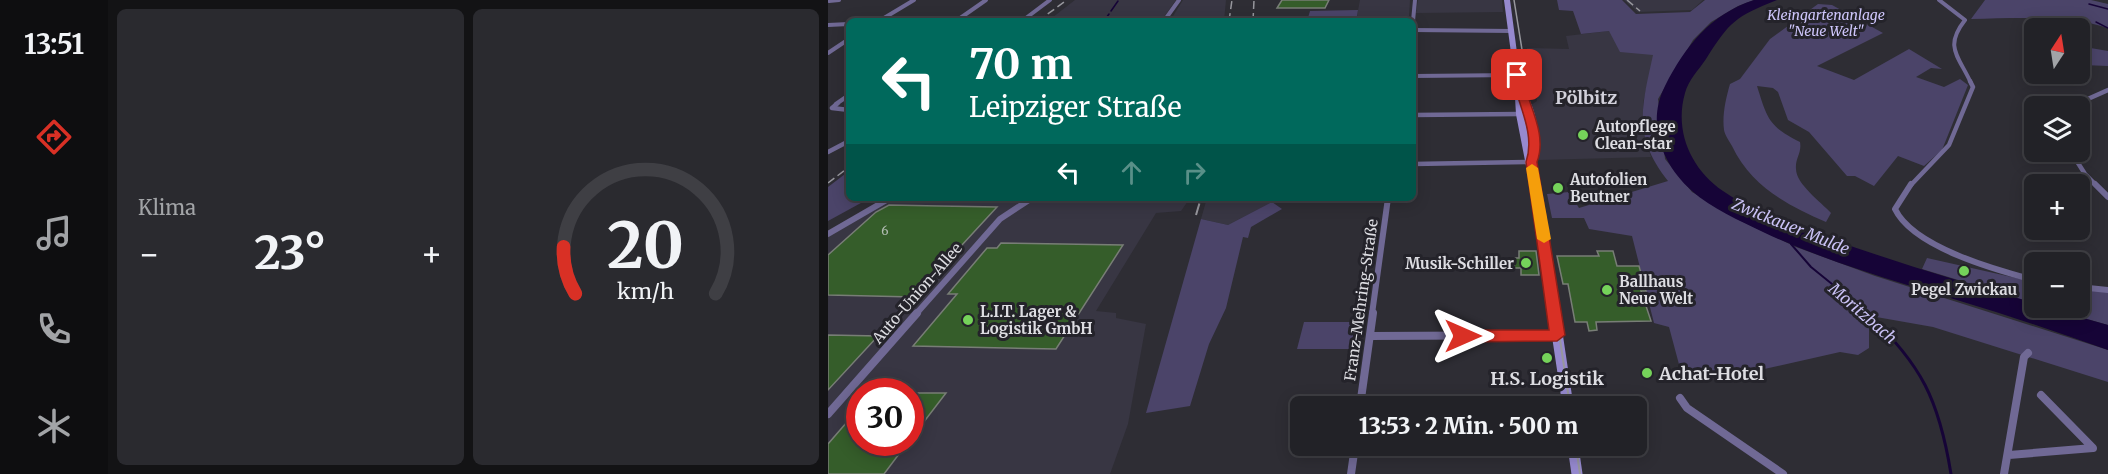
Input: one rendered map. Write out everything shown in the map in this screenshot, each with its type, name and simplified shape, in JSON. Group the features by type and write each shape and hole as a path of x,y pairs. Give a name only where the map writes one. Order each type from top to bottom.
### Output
{"street":[{"path":"829,1 839,0"},
{"path":"884,18 914,0"},
{"path":"961,18 986,0"},
{"path":"1026,18 1050,0"},
{"path":"1166,18 1179,0"},
{"path":"1413,18 1415,0"},
{"path":"1507,0 1520,89 1520,114 1532,162 1566,396"},
{"path":"1939,0 1965,21 1954,34 1952,43 1973,87 1949,145 1906,190 1896,205 1896,213 1926,238 1966,262 2024,277"},
{"path":"828,25 846,24"},
{"path":"1416,30 1512,31"},
{"path":"828,52 846,41"},
{"path":"1416,76 1517,75"},
{"path":"1520,89 1527,103 1532,129 1535,152 1532,162"},
{"path":"2090,98 2108,90"},
{"path":"828,109 846,99"},
{"path":"828,103 838,103"},
{"path":"838,103 831,108 846,110"},
{"path":"1416,115 1520,114"},
{"path":"828,152 846,143"},
{"path":"1416,164 1532,162"},
{"path":"2077,162 2085,174 2108,197"},
{"path":"828,234 885,201"},
{"name":"Auto-Union-Allee","path":"828,414 1000,219 1027,201"},
{"name":"Franz-Mehring-Straße","path":"1361,396 1388,201"},
{"path":"2090,288 2108,290"},
{"path":"1370,336 1557,335"},
{"path":"2004,474 2024,357 2028,352"},
{"path":"2009,455 2093,448 2042,395"},
{"path":"1680,398 1687,408 1783,474"},
{"path":"1351,474 1354,456"},
{"path":"1574,456 1577,474"}],"shaded area":[{"path":"1075,0 1176,0 1163,18 1052,18"},
{"path":"1183,0 1226,0 1224,18 1172,18"},
{"path":"1360,0 1410,0 1409,16 1357,18"},
{"path":"1418,0 1502,0 1503,12 1416,13"},
{"path":"1624,0 1703,0 1692,10 1638,12"},
{"path":"1609,31 1654,54 1643,103 1643,128 1651,157 1538,160 1531,105 1537,101 1527,48 1569,49 1566,36"},
{"path":"889,201 1188,201 1181,211 1156,213 1096,311 1116,313 1116,318 1146,324 1128,424 1110,474 828,474 828,236"},
{"path":"1206,201 1274,201 1228,225 1201,219"}],"green space":[{"path":"1557,0 1622,0 1636,14 1690,12 1705,0 1754,0 1738,6 1711,22 1693,40 1658,99 1665,159 1692,192 1739,220 1796,247 1875,276 2108,350 2108,382 1933,327 1865,315 1869,319 1869,348 1858,355 1840,352 1742,374 1727,366 1684,383 1669,327 1654,323 1632,236 1589,229 1584,218 1552,218 1547,194 1569,192 1579,208 1668,181 1649,150 1643,120 1643,105 1653,55 1620,52 1609,31 1581,34 1573,11 1559,10"},
{"path":"1985,0 2091,0 2108,4 2108,28 2090,23 2090,18 1971,19"},
{"name":"Kleingartenanlage \"Neue Welt\"","path":"1818,4 1832,5 1883,33 1817,66 1854,80 1909,49 1942,69 1931,68 1916,77 1944,87 1960,79 1968,85 1942,150 1924,166 1898,156 1874,186 1855,176 1847,176 1809,132 1788,120 1778,92 1773,88 1757,86 1767,114 1775,126 1800,142 1796,165 1797,175 1804,187 1831,213 1826,222 1784,201 1760,183 1740,160 1724,130 1725,107 1730,84 1740,79 1770,39"},
{"path":"1358,10 1357,18 1308,18 1310,11"},
{"path":"2090,48 2108,51 2108,66 2090,65"},
{"path":"846,173 846,201 865,201 828,221 828,187"},
{"path":"1272,202 1282,209 1251,227 1248,238 1243,237 1226,308 1209,344 1190,406 1146,413 1201,219 1228,225"},
{"path":"1927,258 2024,280 2024,300 1922,269"},
{"path":"2090,290 2108,291 2108,325 2083,318 2090,318"},
{"path":"1304,322 1362,322 1357,349 1297,349"}],"water":[{"name":"Zwickauer Mulde","path":"1754,0 1777,0 1742,16 1728,28 1691,79 1682,107 1684,135 1688,148 1702,172 1712,182 1748,206 1803,230 1907,265 2024,300 2024,318 2083,318 2108,325 2108,350 1820,256 1735,219 1708,203 1681,181 1672,169 1660,143 1657,129 1659,100 1681,58 1701,33 1739,6"}],"building":[{"path":"1282,0 1329,0 1325,8 1277,8"},
{"path":"889,205 997,207 914,297 828,295 828,255 876,212"},
{"path":"1001,243 1123,245 1056,349 913,346 957,294 948,294 987,248 997,248"},
{"name":"Musik-Schiller","path":"1519,251 1536,251 1539,275 1521,275 1521,268 1514,268 1514,258 1519,258"},
{"name":"Ballhaus Neue Welt","path":"1597,251 1613,251 1617,266 1639,266 1646,291 1641,291 1651,321 1596,322 1597,330 1589,331 1587,322 1575,322 1568,284 1563,284 1557,256 1599,256"},
{"path":"828,335 878,336 828,390"},
{"path":"924,393 946,393 924,422"},
{"path":"846,423 846,456 898,456 884,474 828,474 828,444"}],"waterway":[{"path":"1111,11 1118,1"},
{"path":"2089,4 2108,9"},
{"path":"1106,18 1109,14"},
{"path":"2096,22 2108,28"},
{"name":"Moritzbach","path":"1791,244 1811,267 1869,314"},
{"name":"Moritzbach","path":"1867,313 1902,350 1925,385 1941,425 1951,474"}],"tram line":[{"path":"1514,0 1528,87 1525,103 1556,314"},
{"path":"1556,313 1568,396"},
{"path":"1577,456 1580,474"}],"railway":[{"path":"1042,18 1067,0"},
{"path":"1229,18 1232,0"},
{"path":"1253,18 1254,0"},
{"path":"1627,0 1640,11"},
{"path":"828,183 846,169"},
{"path":"1196,215 1200,201"}],"slow traffic":[{"path":"1532,168 1544,239"}],"place":[{"name":"Autopflege Clean-star","path":"1583,135"},
{"name":"Autofolien Beutner","path":"1558,188"},
{"name":"Musik-Schiller","path":"1526,263"},
{"name":"Pegel Zwickau","path":"1964,271"},
{"name":"Ballhaus Neue Welt","path":"1607,290"},
{"name":"L.I.T. Lager & Logistik GmbH","path":"968,320"},
{"name":"H.S. Logistik","path":"1547,358"},
{"name":"Achat-Hotel","path":"1647,373"}],"district":[{"name":"Pölbitz","path":"1586,97"}],"route":[{"path":"1463,336 1557,335 1532,162 1535,152 1534,143 1527,103 1520,89 1517,75"}]}
